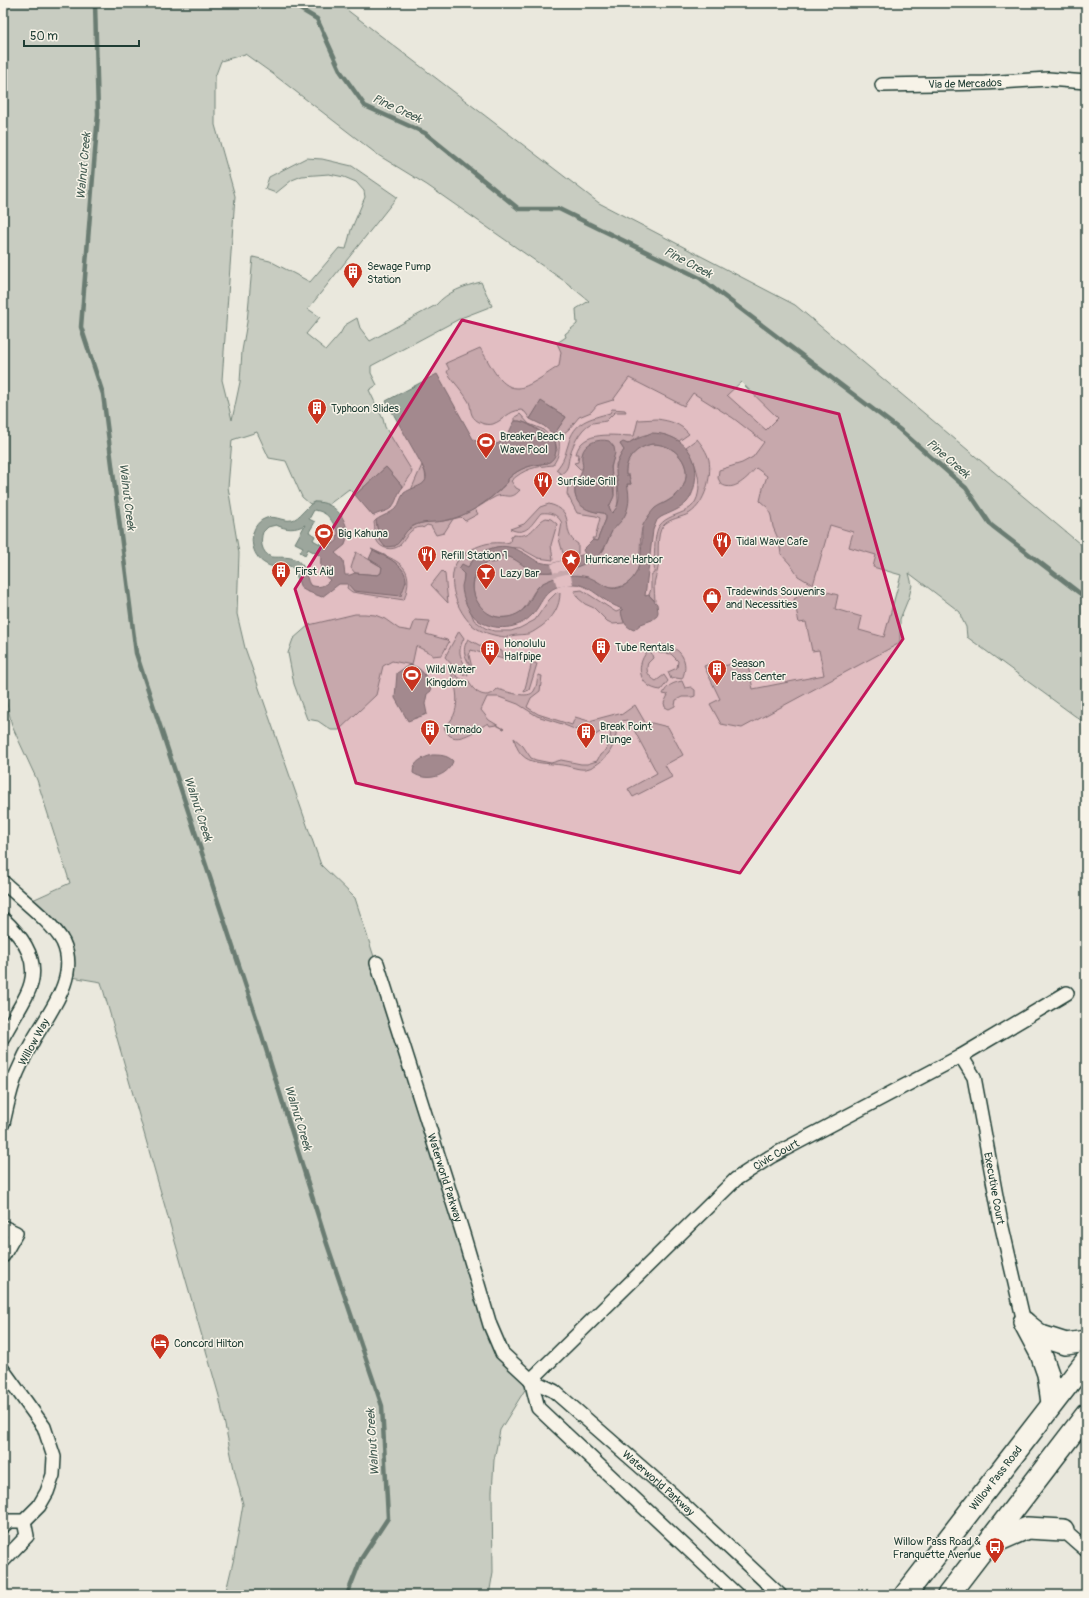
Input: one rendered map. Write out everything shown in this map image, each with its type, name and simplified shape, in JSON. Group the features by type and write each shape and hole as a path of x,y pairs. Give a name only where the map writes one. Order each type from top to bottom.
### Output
{"main road":[{"path":"1024,1322 1041,1336 1066,1344 1086,1341"},
{"path":"1024,1322 1041,1354 1048,1374 1052,1404"},
{"name":"Willow Pass Road","path":"905,1595 1086,1361"},
{"path":"948,1595 1086,1415"},
{"path":"986,1546 1027,1528 1063,1530"}],"street":[{"name":"Via de Mercados","path":"882,85 985,83 1048,79 1086,82"},
{"name":"Willow Way","path":"3,882 55,930 62,941 68,962 66,976 60,993 34,1038 16,1074 3,1123"},
{"path":"3,919 23,940 29,950 32,964 31,984 28,994 3,1038"},
{"name":"Waterworld Parkway","path":"377,963 464,1237 490,1325 502,1353 531,1380 554,1391 673,1495 780,1595"},
{"name":"Civic Court","path":"531,1380 736,1179 770,1157 961,1056 1067,993"},
{"name":"Executive Court","path":"961,1056 974,1076 1001,1223 1024,1322"},
{"path":"3,1227 16,1232 3,1256"},
{"path":"3,1370 44,1428 54,1457 53,1475 47,1492 39,1506 24,1521 9,1521 3,1526"},
{"path":"531,1380 538,1408 737,1595"},
{"path":"3,1561 27,1536 24,1521"},
{"path":"1063,1530 1086,1550"}],"highlighted area":[{"path":"462,320 839,414 903,639 740,873 356,783 295,589"}],"shaded area":[{"path":"3,3 338,3 599,203 795,305 1086,549 1086,724 967,637 966,627 960,612 909,573 912,585 900,619 900,640 898,644 742,728 721,724 710,704 720,699 704,666 715,662 718,667 747,661 753,689 824,675 819,650 812,651 806,622 799,623 794,599 813,588 838,595 835,609 862,617 859,630 884,637 901,575 873,567 876,555 849,547 853,532 830,525 813,585 798,576 781,554 779,541 773,527 768,508 760,501 767,476 756,468 740,483 731,487 721,484 718,478 719,470 742,463 753,457 764,442 733,418 693,393 684,406 629,378 613,400 597,405 591,412 579,417 563,434 555,433 566,417 541,402 530,419 525,412 521,410 509,414 493,424 484,424 476,420 471,413 469,402 447,372 449,369 446,363 480,348 495,373 505,384 517,388 526,386 559,366 561,352 557,343 566,337 565,334 577,324 576,309 589,301 567,283 427,185 378,155 245,54 221,61 215,77 215,125 235,196 222,380 232,420 240,382 242,351 247,322 253,257 270,261 310,282 339,248 346,249 351,230 365,197 364,191 356,182 344,177 329,174 302,176 292,180 276,193 265,189 269,177 306,158 322,159 352,166 397,197 308,309 320,317 306,334 326,350 340,334 345,325 357,318 360,328 370,341 436,305 445,296 462,288 481,282 492,306 461,318 371,366 371,373 377,385 369,390 383,419 385,427 412,471 403,487 386,467 355,495 349,489 328,505 314,502 310,504 302,497 286,461 269,458 257,432 232,440 228,487 239,553 237,614 245,648 321,865 355,898 502,1353 531,1380 500,1430 494,1460 492,1492 493,1572 489,1595 225,1595 234,1558 243,1504 219,1396 101,982 66,976 65,949 26,903 70,883 37,780 12,726 3,686","holes":["741,382 778,418 766,430 727,395"]},
{"name":"Breaker Beach Wave Pool","path":"437,374 473,439 481,443 494,445 502,441 507,436 515,421 519,421 555,440 555,456 548,463 531,466 517,472 508,479 508,481 487,501 461,516 439,522 417,524 407,531 395,546 385,547 379,539 376,520 394,510 404,493 422,484 426,477 422,465 386,401"},
{"path":"541,401 566,417 555,433 552,433 544,426 530,419"},
{"path":"612,409 625,410 626,412 615,412 606,421 592,423 586,426 579,434 574,444 566,469 561,474 556,470 564,458 571,437 578,426 589,419 610,413"},
{"path":"520,414 529,424 542,429 550,436 559,439 559,453 553,465 535,468 521,473 511,481 516,488 520,490 516,494 510,496 502,495 493,498 475,509 478,514 465,521 461,517 453,519 444,533 436,535 431,526 427,525 423,528 417,528 411,531 396,548 390,549 379,544 376,539 375,532 374,522 376,520 379,539 395,546 411,527 422,523 443,521 461,516 487,501 508,482 508,479 517,472 531,466 548,463 557,450 555,440 531,425 520,421 515,421 515,417"},
{"path":"657,419 674,423 682,427 689,434 679,441 666,435 653,434 640,437 628,444 620,444 624,450 616,464 618,501 617,507 612,514 609,507 614,495 611,468 614,457 582,462 584,465 583,469 580,469 574,463 578,462 579,454 576,454 579,446 592,437 608,435 634,436 638,420"},
{"path":"651,433 661,434 679,441 691,454 696,472 694,487 689,500 682,507 657,520 653,530 645,596 649,595 657,604 657,616 652,620 641,624 634,630 624,623 621,610 623,610 588,588 578,584 567,584 552,589 547,593 532,615 520,624 499,627 485,624 475,618 469,610 463,595 462,586 464,574 459,569 462,564 468,567 478,556 491,548 505,546 524,553 537,561 551,564 585,554 583,550 593,540 597,541 606,516 604,513 588,510 583,507 579,504 575,494 575,485 583,468 583,451 592,442 600,440 609,441 614,447 615,453 611,467 614,496 609,507 612,513 616,509 619,498 616,467 624,450 620,444 623,442 628,444","holes":["656,444 668,447 681,458 686,469 686,475 680,491 669,500 655,508 644,523 642,529 640,562 636,573 629,582 623,586 612,588 588,577 570,575 550,580 540,585 526,607 511,616 493,616 483,609 475,597 473,583 478,571 483,565 489,561 490,563 497,562 495,557 507,556 532,570 548,572 568,569 587,563 601,553 612,531 622,520 627,511 629,498 627,484 631,484 629,475 626,475 629,459 641,448"]},
{"path":"697,439 707,454 709,460 710,467 708,482 700,503 695,509 687,515 669,521 661,529 659,534 658,568 654,584 655,601 649,595 651,589 651,575 654,573 656,534 663,522 687,510 697,497 699,489 697,470 686,447"},
{"path":"652,444 668,447 678,455 685,465 686,478 684,486 680,491 652,512 643,527 639,563 634,578 628,583 612,588 603,586 594,580 568,578 555,579 543,583 538,587 525,607 516,615 509,617 497,617 481,608 476,600 474,592 476,574 481,567 489,561 497,561 495,557 502,556 514,559 528,568 540,572 555,572 574,568 598,556 603,551 613,529 624,517 626,512 627,484 631,484 628,475 626,476 629,459 641,448"},
{"path":"422,465 426,480 420,487 411,490"},
{"path":"386,467 403,487 391,508 373,516 355,495"},
{"path":"573,482 576,483 575,496 581,505 592,511 604,513 606,516 597,541 593,540 592,538 595,538 600,518 577,513 567,494 568,486"},
{"path":"314,502 320,502 331,506 343,518 347,530 345,545 335,553 343,560 345,575 355,573 378,575 381,573 382,567 369,559 373,550 389,558 403,570 406,581 401,596 354,591 348,584 339,584 322,597 301,588 294,569 290,566 275,567 266,564 261,560 252,543 252,536 257,524 270,517 284,520 295,519","holes":["314,510 326,515 331,520 338,532 337,541 327,548 313,540 315,536 309,532 315,522 309,519","276,525 291,529 305,525 295,543 303,547 300,552 305,555 308,549 321,556 322,570 330,580 328,582 321,586 310,585 305,570 299,561 286,557 271,557 265,552 262,546 263,532 268,527"]},
{"path":"549,504 558,508 566,517 569,534 578,544 578,554 571,555 563,553 559,539 562,523 553,514 541,513 532,525 525,530 516,531 510,529 524,524 540,507"},
{"path":"546,518 551,519 557,524 551,545 553,560 538,558 520,548 497,547 486,550 473,560 464,574 463,592 474,620 485,628 494,631 511,631 535,620 549,600 557,592 560,593 560,598 553,615 546,623 528,634 505,637 490,634 476,628 468,621 462,612 457,602 454,590 452,579 454,568 459,559 476,547 489,543 510,542 511,537 514,535 521,535 530,532"},
{"path":"371,549 397,562 406,572 408,579 404,600 352,592 347,588 348,584 406,582 405,575 398,565"},
{"path":"356,552 382,567 381,573 378,575 355,573 351,568"},
{"path":"442,571 445,574 448,603 431,585"},
{"path":"582,590 616,612 621,610 624,623 613,624 607,621 594,608 585,604 578,598 574,591"},
{"path":"355,614 375,615 385,619 399,629 411,631 415,620 430,621 426,634 447,640 449,642 442,655 432,656 432,654 416,646 412,665 392,661 383,666 376,695 339,730 331,730 318,721 307,719 294,684 288,653 293,639 309,625"},
{"path":"459,631 464,638 461,645 460,654 468,676 459,673 445,657"},
{"path":"468,639 479,645 502,651 503,659 471,650 469,655 473,672 464,652"},
{"path":"662,645 674,648 682,656 685,667 682,679 671,679 668,672 677,668 678,661 671,654 658,652 655,646"},
{"path":"650,649 653,658 648,663 648,674 656,681 664,675 668,681 661,690 647,685 641,674 640,668 642,661"},
{"path":"532,662 537,664 529,690 524,692"},
{"name":"Wild Water Kingdom","path":"409,665 418,668 424,674 429,682 431,691 427,694 425,704 427,714 408,721 395,698 397,673"},
{"path":"450,671 461,679 469,681 477,692 485,695 493,693 497,689 522,695 531,694 536,688 538,675 542,676 540,691 531,698 527,707 538,714 572,725 575,717 589,721 619,713 621,715 635,705 646,724 652,723 668,727 683,755 665,765 672,777 633,797 628,789 657,773 627,720 618,724 614,743 606,756 599,763 586,769 532,761 521,754 514,738 523,746 531,758 536,760 551,763 561,760 587,764 597,761 600,755 606,750 610,741 611,725 594,736 589,735 537,716 518,704 499,697 487,697 481,710 489,720 504,729 496,725 490,726 488,723 464,736 458,738 453,737 448,734 444,727 454,716 457,701 455,685"},
{"path":"682,681 685,688 691,687 695,690 695,696 682,697 676,700 675,706 669,709 665,707 664,703 668,695 663,694 666,688"},
{"path":"432,755 446,756 453,761 446,771 436,776 424,777 413,773 413,769 417,763"}],"pier":[{"path":"567,559 569,570 553,573 551,564"},
{"path":"570,573 573,584 557,587 554,577"}],"waterway":[{"name":"Walnut Creek","path":"95,3 98,114 81,327 103,394 136,653 256,1017 326,1241 382,1406 388,1518 361,1559 347,1595"},
{"name":"Pine Creek","path":"290,3 317,19 341,72 365,106 425,133 519,209 559,209 700,278 899,429 966,488 991,525 1086,598"}],"place":[{"name":"Sewage Pump Station","path":"353,289"},
{"name":"Typhoon Slides","path":"317,425"},
{"name":"Breaker Beach Wave Pool","path":"486,459"},
{"name":"Surfside Grill","path":"543,498"},
{"name":"Big Kahuna","path":"324,550"},
{"name":"Tidal Wave Cafe","path":"722,558"},
{"name":"Refill Station 1","path":"427,572"},
{"name":"Hurricane Harbor","path":"571,576"},
{"name":"First Aid","path":"281,588"},
{"name":"Lazy Bar","path":"486,590"},
{"name":"Tradewinds Souvenirs and Necessities","path":"712,614"},
{"name":"Tube Rentals","path":"601,664"},
{"name":"Honolulu Halfpipe","path":"490,666"},
{"name":"Season Pass Center","path":"717,686"},
{"name":"Wild Water Kingdom","path":"412,692"},
{"name":"Tornado","path":"430,746"},
{"name":"Break Point Plunge","path":"586,749"},
{"name":"Concord Hilton","path":"160,1360"},
{"name":"Willow Pass Road & Franquette Avenue","path":"995,1564"}]}
